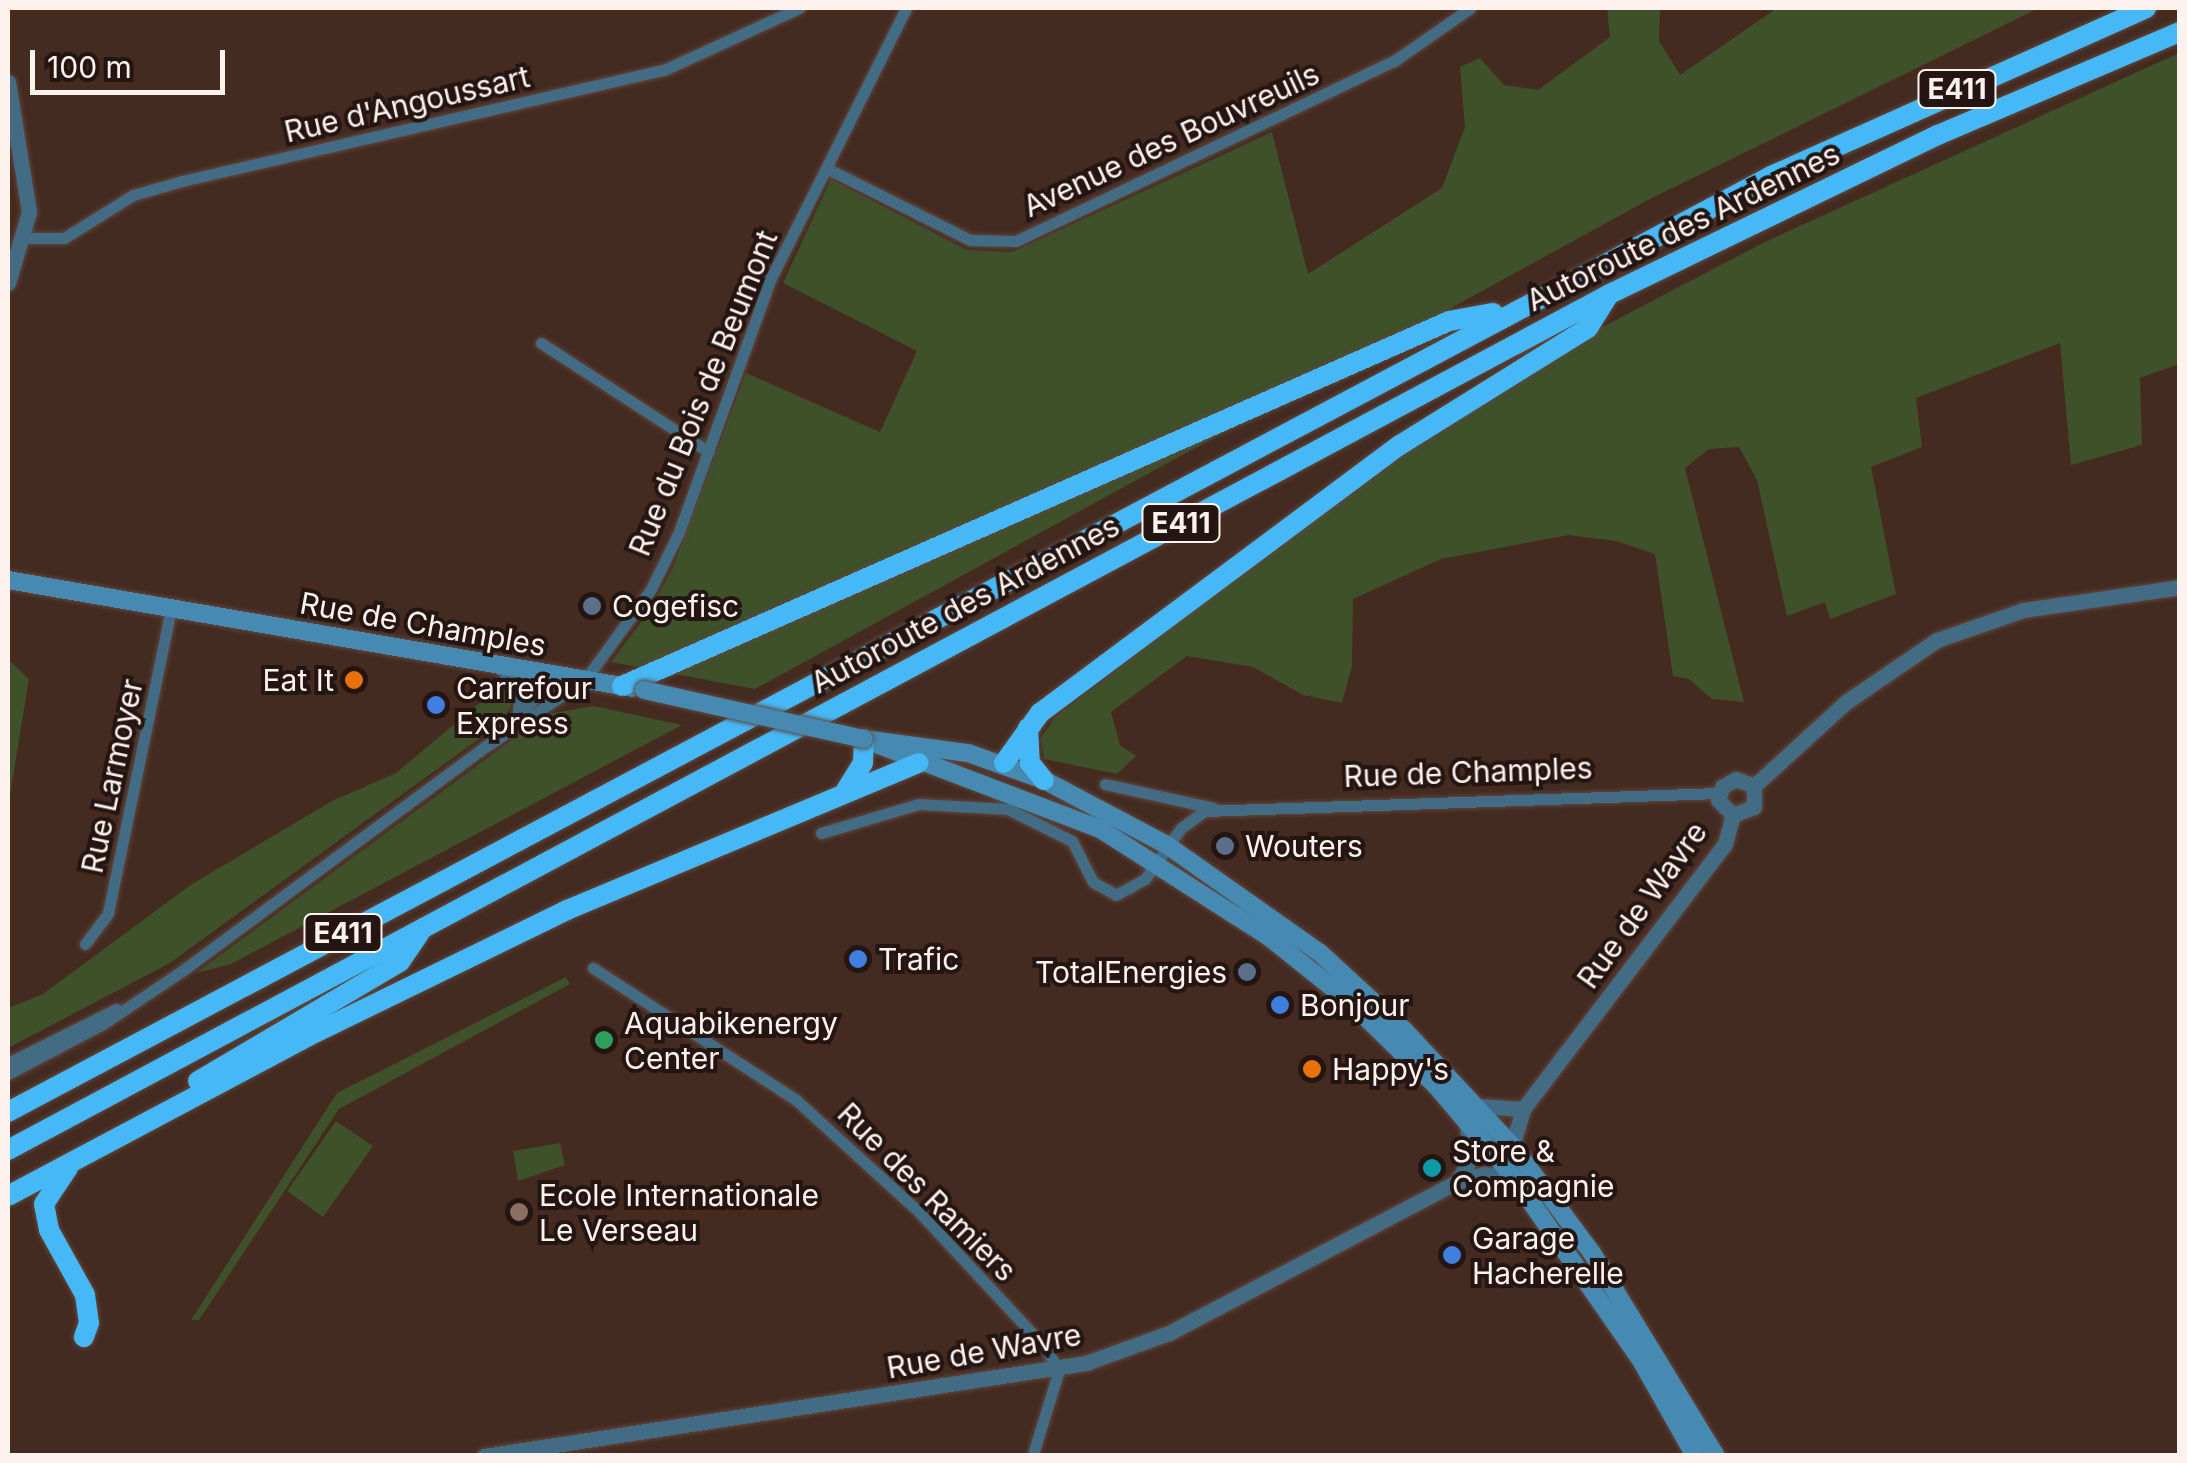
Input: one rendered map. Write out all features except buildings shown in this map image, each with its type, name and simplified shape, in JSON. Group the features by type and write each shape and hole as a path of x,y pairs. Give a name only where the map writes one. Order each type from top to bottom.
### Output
{"highway":[{"name":"Autoroute des Ardennes","path":"8,1112 1515,309 1804,160 2146,8"},
{"name":"Autoroute des Ardennes","path":"8,1150 1610,294 1938,134 2180,32"},
{"path":"1004,763 1028,725 1400,445 1588,328 1610,294"},
{"path":"622,686 1449,321 1515,309"},
{"path":"1028,725 1030,763 1044,780"},
{"path":"846,790 863,763 864,739"},
{"path":"8,1196 118,1136 531,927 919,762"},
{"path":"118,1136 229,1060 400,962 423,927"},
{"path":"76,1159 44,1204 49,1230 85,1295 90,1323 84,1337"}],"main road":[{"name":"Rue de Champles","path":"8,580 644,690 895,745"},
{"path":"895,745 982,770 1004,763 1044,780 1168,845 1320,953 1471,1111 1592,1253 1716,1456"},
{"path":"895,745 919,762 1061,811 1156,863 1303,963 1471,1111"},
{"path":"1503,1149 1515,1178 1642,1362 1695,1456"}],"street":[{"name":"Rue d'Angoussart","path":"26,238 64,238 133,195 182,181 664,70 799,8"},
{"name":"Rue du Bois de Beumont","path":"487,746 584,680 650,589 709,452 771,278 906,8"},
{"name":"Avenue des Bouvreuils","path":"828,170 970,240 1016,241 1394,61 1470,8"},
{"path":"8,82 29,212 26,238 8,283"},
{"path":"541,342 709,452"},
{"path":"1754,786 1846,702 1937,640 2023,610 2180,587"},
{"name":"Rue Larmoyer","path":"85,944 108,913 171,609"},
{"path":"498,666 519,689 518,716"},
{"path":"8,1063 120,1008 262,916 487,746 556,676"},
{"name":"Rue de Champles","path":"1156,863 1193,816 1218,809 1720,793 1736,779 1754,786"},
{"name":"Rue de Champles","path":"1105,784 1218,809"},
{"name":"Rue de Wavre","path":"1503,1149 1523,1109 1724,844 1733,815 1754,807 1754,786"},
{"path":"1720,793 1722,807 1733,815"},
{"path":"821,833 889,810 958,802 1008,809 1057,830 1072,841 1093,882 1116,895 1137,886 1156,863"},
{"name":"Rue des Ramiers","path":"593,968 796,1100 920,1214 1059,1370"},
{"path":"8,1074 103,1024 120,1008"},
{"path":"1457,1182 1472,1146 1471,1111 1523,1109"},
{"name":"Rue de Wavre","path":"484,1456 1059,1370 1170,1333 1457,1182 1484,1174 1515,1178"},
{"path":"1034,1451 1059,1370"}],"green space":[{"path":"1607,8 1660,8 1659,41 1680,75 1777,8 2039,8 1650,199 755,689 611,662 651,609 673,567 746,373 880,432 917,351 783,283 831,179 967,250 1012,252 1272,132 1308,274 1442,188 1465,127 1460,67 1480,58 1504,85 1538,90 1610,37"},
{"path":"2179,53 2179,364 2140,378 2142,445 2071,465 2060,343 1916,398 1922,447 1871,467 1896,594 1830,619 1825,602 1787,616 1757,480 1739,447 1709,449 1685,468 1744,702 1712,699 1689,679 1673,676 1655,554 1616,541 1568,535 1441,559 1353,599 1352,666 1342,703 1303,695 1253,667 1187,656 1111,712 1120,745 1136,756 1117,774 1044,759 1041,738 1055,717 1351,491 1547,356 1765,242"},
{"path":"8,659 29,679 8,807"},
{"path":"500,686 514,698 505,720 170,963 8,1048 8,1008 43,994 192,884 332,801 396,773"},
{"path":"594,706 682,725 231,964 196,973 547,714"},
{"path":"566,977 570,984 339,1109 199,1320 191,1320 337,1093"},
{"path":"336,1121 373,1146 323,1217 287,1191"},
{"path":"560,1143 565,1165 518,1181 513,1151"}],"place":[{"name":"Cogefisc","path":"592,606"},
{"name":"Eat It","path":"354,680"},
{"name":"Carrefour Express","path":"436,705"},
{"name":"Wouters","path":"1225,846"},
{"name":"Trafic","path":"858,959"},
{"name":"TotalEnergies","path":"1247,972"},
{"name":"Bonjour","path":"1280,1005"},
{"name":"Aquabikenergy Center","path":"604,1040"},
{"name":"Happy's","path":"1312,1069"},
{"name":"Store & Compagnie","path":"1432,1168"},
{"name":"Ecole Internationale Le Verseau","path":"519,1212"},
{"name":"Garage Hacherelle","path":"1452,1255"}]}
